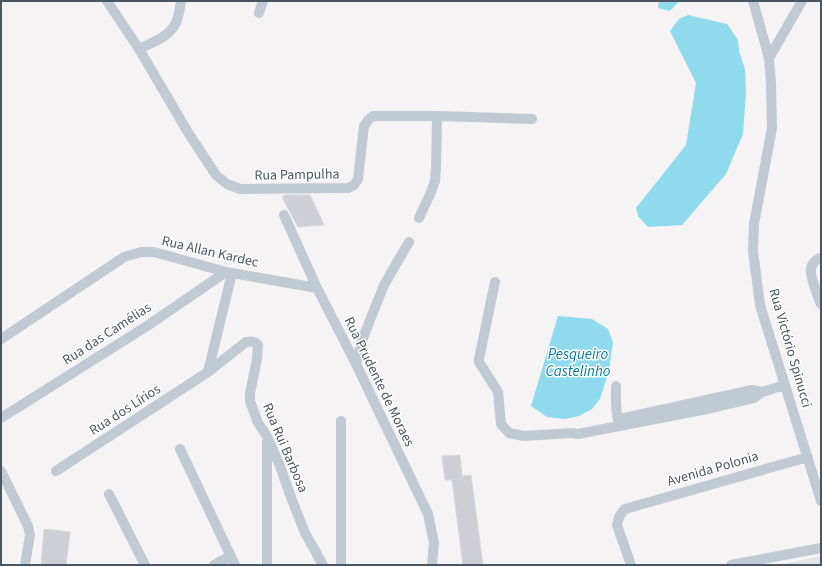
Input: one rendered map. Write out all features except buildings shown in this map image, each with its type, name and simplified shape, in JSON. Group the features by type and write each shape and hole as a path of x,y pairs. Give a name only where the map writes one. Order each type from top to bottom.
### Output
{"street":[{"name":"Rua Pampulha","path":"106,1 138,49 189,134 216,175 227,184 240,189 348,188 354,185 358,179 364,126 373,116 437,116 532,119"},
{"path":"138,49 166,35 172,29 177,20 181,1"},
{"path":"258,13 263,1"},
{"name":"Rua Victório Spinucci","path":"753,1 769,58 771,83 772,128 754,224 753,251 760,305 808,457 818,481 821,501"},
{"path":"769,58 802,1"},
{"path":"419,218 435,181 437,116"},
{"name":"Rua Prudente de Moraes","path":"284,215 317,288 356,364 428,514 434,543 432,565"},
{"path":"356,364 363,338 384,285 409,242"},
{"name":"Rua Allan Kardec","path":"1,339 124,258 140,252 154,252 229,272 317,288"},
{"path":"821,258 817,259 811,270 821,304"},
{"path":"208,372 229,272"},
{"name":"Rua das Camélias","path":"1,418 147,326 229,272"},
{"path":"495,282 479,362 498,392 501,424 509,433 524,436 572,433 578,434 619,423 711,403 754,398 762,392 785,385"},
{"name":"Rua dos Lírios","path":"56,471 208,372 246,342 251,341"},
{"name":"Rua Rui Barbosa","path":"251,341 256,343 258,346 250,401 258,423 267,436 280,466 305,532 323,565"},
{"path":"616,386 615,404 619,423"},
{"path":"341,421 341,565"},
{"path":"267,436 267,565"},
{"path":"180,449 233,561 214,565"},
{"name":"Avenida Polonia","path":"631,565 617,525 618,519 625,509 808,457"},
{"path":"1,470 28,526 30,535 25,565"},
{"path":"109,494 145,565"},
{"path":"731,565 821,548"}],"shaded area":[{"path":"821,556 821,565 784,565 784,564"}],"water":[{"path":"659,1 679,1 670,11 658,8"},
{"path":"688,15 727,24 738,40 739,51 745,69 746,92 743,134 726,174 682,225 648,227 638,216 636,208 686,145 696,83 670,31 679,19"},
{"name":"Pesqueiro Castelinho","path":"558,316 592,319 608,329 613,342 609,371 600,399 592,409 579,416 565,419 547,417 531,406"}]}
